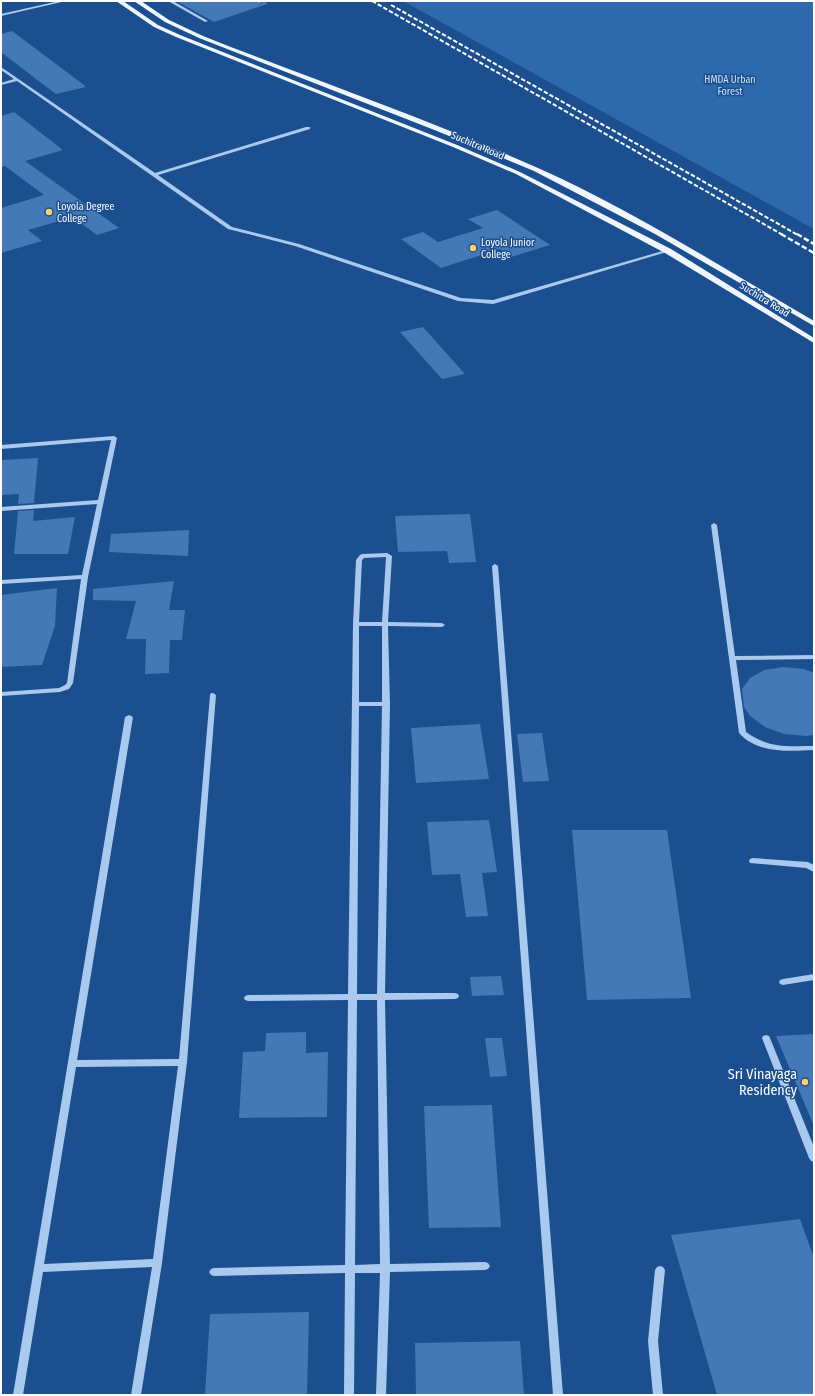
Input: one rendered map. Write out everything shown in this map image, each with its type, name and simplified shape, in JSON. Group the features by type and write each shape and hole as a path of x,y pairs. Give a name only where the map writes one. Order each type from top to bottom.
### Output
{"main road":[{"name":"Suchitra Road","path":"118,1 156,26 455,146 518,173 668,251 814,342"},
{"name":"Suchitra Road","path":"137,1 160,17 220,44 496,152 562,183 683,247 814,324"},
{"path":"210,47 220,44"}],"street":[{"path":"1,15 64,1"},
{"path":"170,1 206,21"},
{"path":"1,68 230,228 297,245 460,300 493,302 668,251"},
{"path":"1,84 17,80"},
{"path":"154,176 308,128"},
{"path":"1,447 114,438 85,577 70,683 67,687 60,690 1,694"},
{"path":"1,509 101,502"},
{"path":"714,525 743,733 752,740 771,749 814,748"},
{"path":"349,1395 357,704 356,624 359,558 387,555 389,556 385,624 386,704 382,996 385,1268 381,1395"},
{"path":"495,566 558,1395"},
{"path":"1,582 85,577"},
{"path":"356,624 442,625"},
{"path":"732,658 814,657"},
{"path":"136,1395 157,1263 184,1062 213,695"},
{"path":"357,704 386,704"},
{"path":"18,1395 129,717"},
{"path":"753,861 808,865 814,869"},
{"path":"783,982 814,978"},
{"path":"248,998 455,996"},
{"path":"766,1038 814,1158"},
{"path":"72,1064 184,1062"},
{"path":"39,1268 157,1263"},
{"path":"214,1272 486,1266"},
{"path":"658,1395 653,1341 660,1270"}],"green space":[{"name":"HMDA Urban Forest","path":"403,1 814,1 814,229"}],"building":[{"path":"176,1 255,1 260,4 262,1 266,1 267,4 214,22"},
{"path":"12,31 86,87 56,94 36,79 1,52 1,34"},
{"name":"Loyola Degree College","path":"14,112 63,150 25,161 119,228 97,235 73,217 28,230 42,241 1,253 1,208 44,195 5,166 1,167 1,116"},
{"path":"497,210 550,245 511,257 500,249 441,268 401,239 423,232 438,242 483,228 468,219"},
{"path":"423,327 465,374 442,379 400,332"},
{"path":"38,458 34,503 18,504 19,494 1,495 1,460"},
{"path":"34,510 33,521 75,517 68,554 14,554 18,511"},
{"path":"470,514 476,562 449,563 447,551 398,552 395,516"},
{"path":"189,530 188,556 109,552 111,534"},
{"path":"174,581 169,610 185,610 182,640 170,640 169,673 145,674 146,639 126,639 136,601 93,600 93,589"},
{"path":"57,588 55,626 42,665 1,667 1,595"},
{"path":"783,667 804,669 814,673 814,735 806,736 784,734 765,727 750,716 744,707 742,689 750,678 764,670"},
{"path":"480,724 489,779 416,783 411,728"},
{"path":"542,733 549,781 523,782 517,734"},
{"path":"489,820 497,872 482,873 488,916 466,917 460,874 432,875 427,822"},
{"path":"572,830 667,830 691,998 587,1000"},
{"path":"501,976 504,995 472,996 470,977"},
{"path":"306,1032 306,1053 328,1052 327,1117 239,1118 243,1052 265,1051 266,1033"},
{"name":"Sri Vinayaga Residency","path":"814,1034 814,1126 776,1036"},
{"path":"485,1038 502,1038 507,1076 490,1077"},
{"path":"492,1105 501,1227 429,1228 424,1106"},
{"path":"800,1219 814,1258 814,1395 717,1395 671,1235"},
{"path":"309,1312 307,1395 205,1395 210,1314"},
{"path":"520,1341 524,1395 416,1395 415,1343"}],"railway":[{"path":"372,1 783,235"},
{"path":"391,5 798,235"},
{"path":"781,234 814,253"},
{"path":"797,234 814,244"}],"place":[{"name":"Loyola Degree College","path":"49,212"},
{"name":"Loyola Junior College","path":"473,248"},
{"name":"Sri Vinayaga Residency","path":"805,1082"}]}
